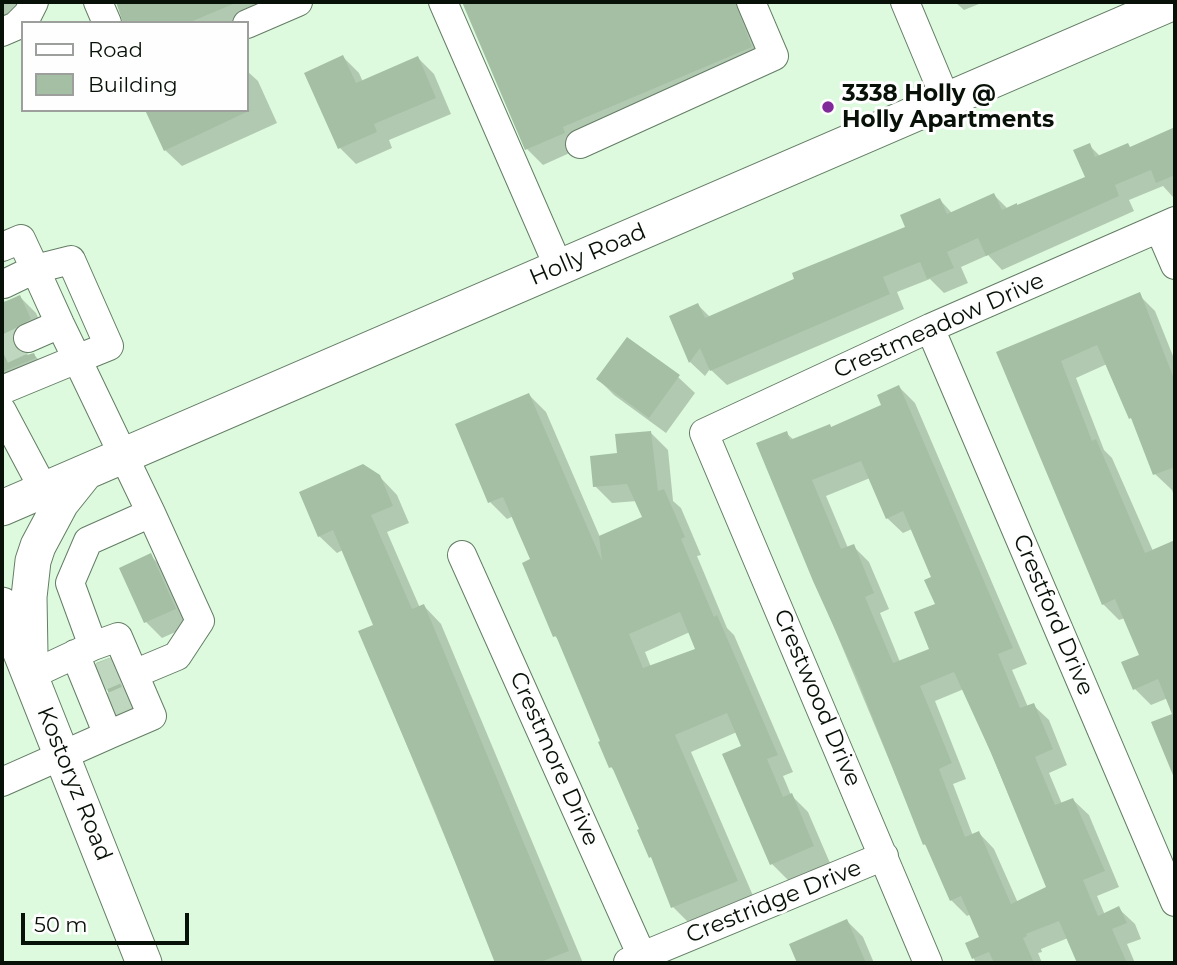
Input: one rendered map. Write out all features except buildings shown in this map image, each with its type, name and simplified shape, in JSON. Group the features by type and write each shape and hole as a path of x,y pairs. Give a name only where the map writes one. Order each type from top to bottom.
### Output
{"main road":[{"name":"Holly Road","path":"2,508 1174,2"},
{"path":"30,675 29,597 33,561 47,526 61,503 86,472"},
{"name":"Kostoryz Road","path":"2,605 145,963"}],"street":[{"path":"2,32 16,26 28,14 34,2"},
{"path":"98,2 106,21"},
{"path":"248,24 298,2"},
{"path":"443,2 559,268"},
{"path":"580,145 774,56 751,2"},
{"path":"905,2 946,100"},
{"path":"1167,225 1175,265"},
{"name":"Crestmeadow Drive","path":"704,433 930,328 1167,225"},
{"path":"2,247 21,239 201,621 177,656 115,692 62,755 2,782"},
{"path":"2,390 109,346 71,260 35,269 4,284"},
{"path":"28,338 60,324"},
{"name":"Crestford Drive","path":"930,328 1175,902"},
{"path":"2,411 44,490"},
{"name":"Crestwood Drive","path":"704,433 928,963"},
{"path":"115,692 84,650 70,583 88,541 151,513"},
{"name":"Crestmore Drive","path":"461,555 638,961"},
{"path":"30,675 84,650 118,638 115,692"},
{"name":"Crestridge Drive","path":"638,961 884,856"}],"tunnel":[{"path":"2,350 28,338"},
{"path":"96,679 119,669"},
{"path":"108,708 131,698"}],"place":[{"name":"3338 Holly @ Holly Apartments","path":"828,107"}]}
